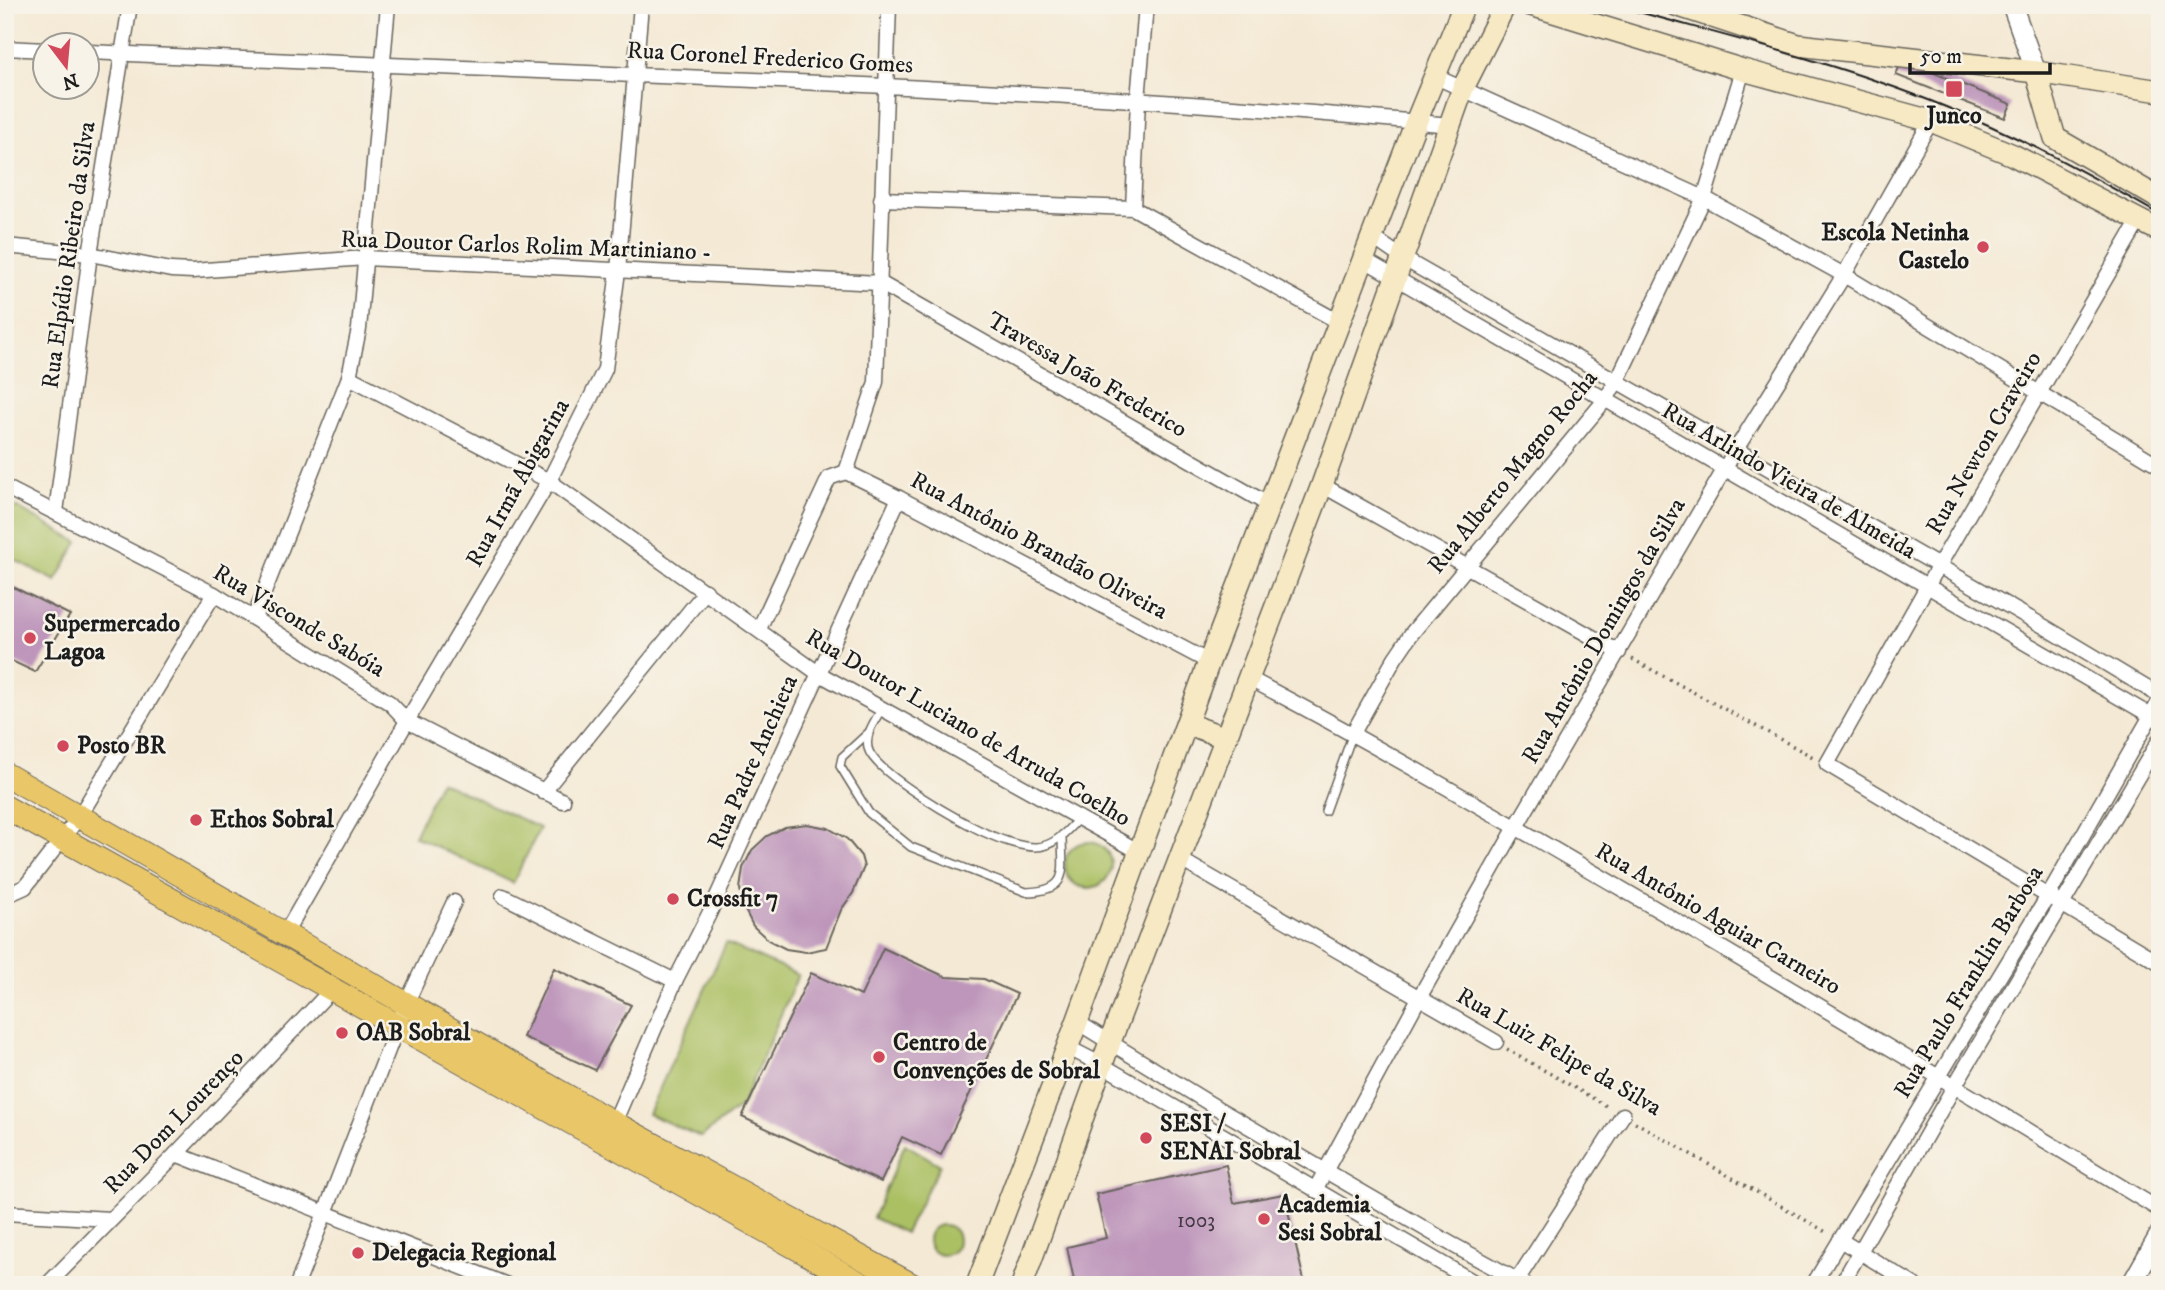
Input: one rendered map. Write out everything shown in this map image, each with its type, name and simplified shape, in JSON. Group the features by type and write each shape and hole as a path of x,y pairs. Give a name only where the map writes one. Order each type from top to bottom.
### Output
{"main road":[{"path":"977,1285 1209,662 1416,122 1464,5"},
{"path":"1022,1285 1110,1042 1322,485 1463,88 1505,5"},
{"path":"1531,5 1743,70 1931,121 2042,169 2160,231"},
{"path":"1676,5 1798,45 2036,72 2160,91"},
{"path":"2036,72 2055,138 2042,169"},
{"path":"2055,138 2160,199"},
{"path":"1188,724 1226,738"},
{"path":"5,774 345,969 402,1014 863,1285"},
{"path":"5,807 332,991 402,1014 614,1123 912,1285"}],"street":[{"name":"Rua Elpídio Ribeiro da Silva","path":"56,512 90,254 130,5"},
{"path":"254,618 349,377 359,329 388,5"},
{"name":"Rua Irmã Abigarina","path":"285,934 407,721 550,481 606,369 618,271 641,5"},
{"path":"759,629 829,478 846,472 876,382 889,5"},
{"path":"1133,208 1146,5"},
{"path":"2012,5 2036,72"},
{"path":"5,48 32,49"},
{"name":"Rua Coronel Frederico Gomes","path":"102,52 886,86 1138,100 1450,125"},
{"name":"Rua Alberto Magno Rocha","path":"1353,733 1395,658 1466,566 1605,400 1617,382 1704,198 1743,70"},
{"path":"1434,76 1704,198 1844,275 2160,466"},
{"name":"Rua Antônio Domingos da Silva","path":"1315,1190 1516,827 1735,451 1844,275 1931,121"},
{"path":"881,198 1133,208 1339,323"},
{"name":"Rua Newton Craveiro","path":"1827,764 1926,587 2140,219"},
{"name":"Rua Arlindo Vieira de Almeida","path":"1372,237 1404,259 1735,451 2045,627 2160,698"},
{"name":"Rua Doutor Carlos Rolim Martiniano -","path":"5,246 90,254 171,270 193,271 365,258 880,283"},
{"name":"Rua Arlindo Vieira de Almeida","path":"1363,259 2155,718"},
{"name":"Travessa João Frederico","path":"880,283 1271,506"},
{"name":"Rua Doutor Luciano de Arruda Coelho","path":"349,377 550,481 818,673 1138,851"},
{"name":"Rua Antônio Brandão Oliveira","path":"846,472 1209,662"},
{"path":"1322,485 1619,652"},
{"name":"Rua Visconde Sabóia","path":"5,487 214,594 390,703 407,721 563,801"},
{"name":"Rua Padre Anchieta","path":"614,1123 676,981 899,498"},
{"path":"543,792 706,591"},
{"path":"5,896 25,887 79,817 214,594"},
{"path":"2032,646 2045,627"},
{"name":"Rua Antônio Aguiar Carneiro","path":"1248,678 1353,733 1516,827 1940,1076 2160,1210"},
{"name":"Rua Paulo Franklin Barbosa","path":"1813,1285 2155,718 2160,698"},
{"name":"Rua Paulo Franklin Barbosa","path":"1841,1285 2160,739"},
{"path":"1827,764 2160,963"},
{"name":"Rua Luiz Felipe da Silva","path":"1181,860 1496,1042"},
{"path":"503,895 676,981"},
{"path":"297,1285 402,1014 454,902"},
{"name":"Rua Dom Lourenço","path":"47,1285 332,991 345,969"},
{"path":"1077,1022 1217,1108 1519,1283 1623,1115"},
{"path":"1067,1047 1479,1285"},
{"path":"176,1154 507,1285"},
{"path":"1874,1184 1893,1195"},
{"path":"5,1213 110,1219"},
{"path":"2131,1285 2160,1234"},
{"path":"1840,1240 1914,1285"},
{"path":"1441,1263 1453,1245"}],"lane":[{"path":"882,708 868,733 842,757 840,766 869,813 911,847 1026,892 1045,892 1057,885 1061,877 1062,835"},
{"path":"868,733 868,748 874,760 927,801 989,835 1035,847 1049,844 1079,818"},
{"path":"1325,811 1353,733"}],"path":[{"path":"1619,652 1827,764"},
{"name":"Rua Luiz Felipe da Silva","path":"1496,1042 1840,1240"}],"green space":[{"path":"5,501 78,542 56,581 5,555"},
{"path":"440,781 540,828 513,883 414,836"},
{"path":"1088,842 1104,849 1111,865 1104,881 1088,888 1072,881 1065,865 1072,849"},
{"path":"726,943 798,975 742,1105 701,1137 648,1114"},
{"path":"905,1144 940,1165 905,1233 873,1218"},
{"path":"943,1225 954,1229 958,1240 954,1251 943,1255 932,1251 928,1240 932,1229"}],"building":[{"name":"Junco","path":"1902,60 2011,104 2005,118 1896,75"},
{"name":"Supermercado Lagoa","path":"5,583 70,615 35,672 12,661 5,673"},
{"path":"807,824 828,828 847,839 861,856 864,867 853,893 841,910 826,948 806,952 786,949 768,940 753,926 744,908 740,889 743,868 752,850 767,836 785,827"},
{"name":"Centro de Convenções de Sobral","path":"883,948 946,977 984,979 1017,994 941,1155 902,1137 881,1182 742,1117 811,973 861,996"},
{"path":"554,968 631,1005 595,1070 523,1037"},
{"path":"1226,1165 1234,1203 1284,1194 1305,1285 1075,1285 1067,1247 1106,1238 1096,1194"}],"tram line":[{"path":"1614,5 1779,51 1901,90 2025,142 2160,215"}],"place":[{"name":"Junco","path":"1954,89"},
{"name":"Escola Netinha Castelo","path":"1983,247"},
{"name":"Supermercado Lagoa","path":"30,638"},
{"name":"Posto BR","path":"63,746"},
{"name":"Ethos Sobral","path":"196,820"},
{"name":"Crossfit 7","path":"673,899"},
{"name":"OAB Sobral","path":"342,1033"},
{"name":"Centro de Convenções de Sobral","path":"879,1057"},
{"name":"SESI / SENAI Sobral","path":"1146,1138"},
{"name":"Academia Sesi Sobral","path":"1264,1219"},
{"name":"Delegacia Regional","path":"358,1253"}]}
